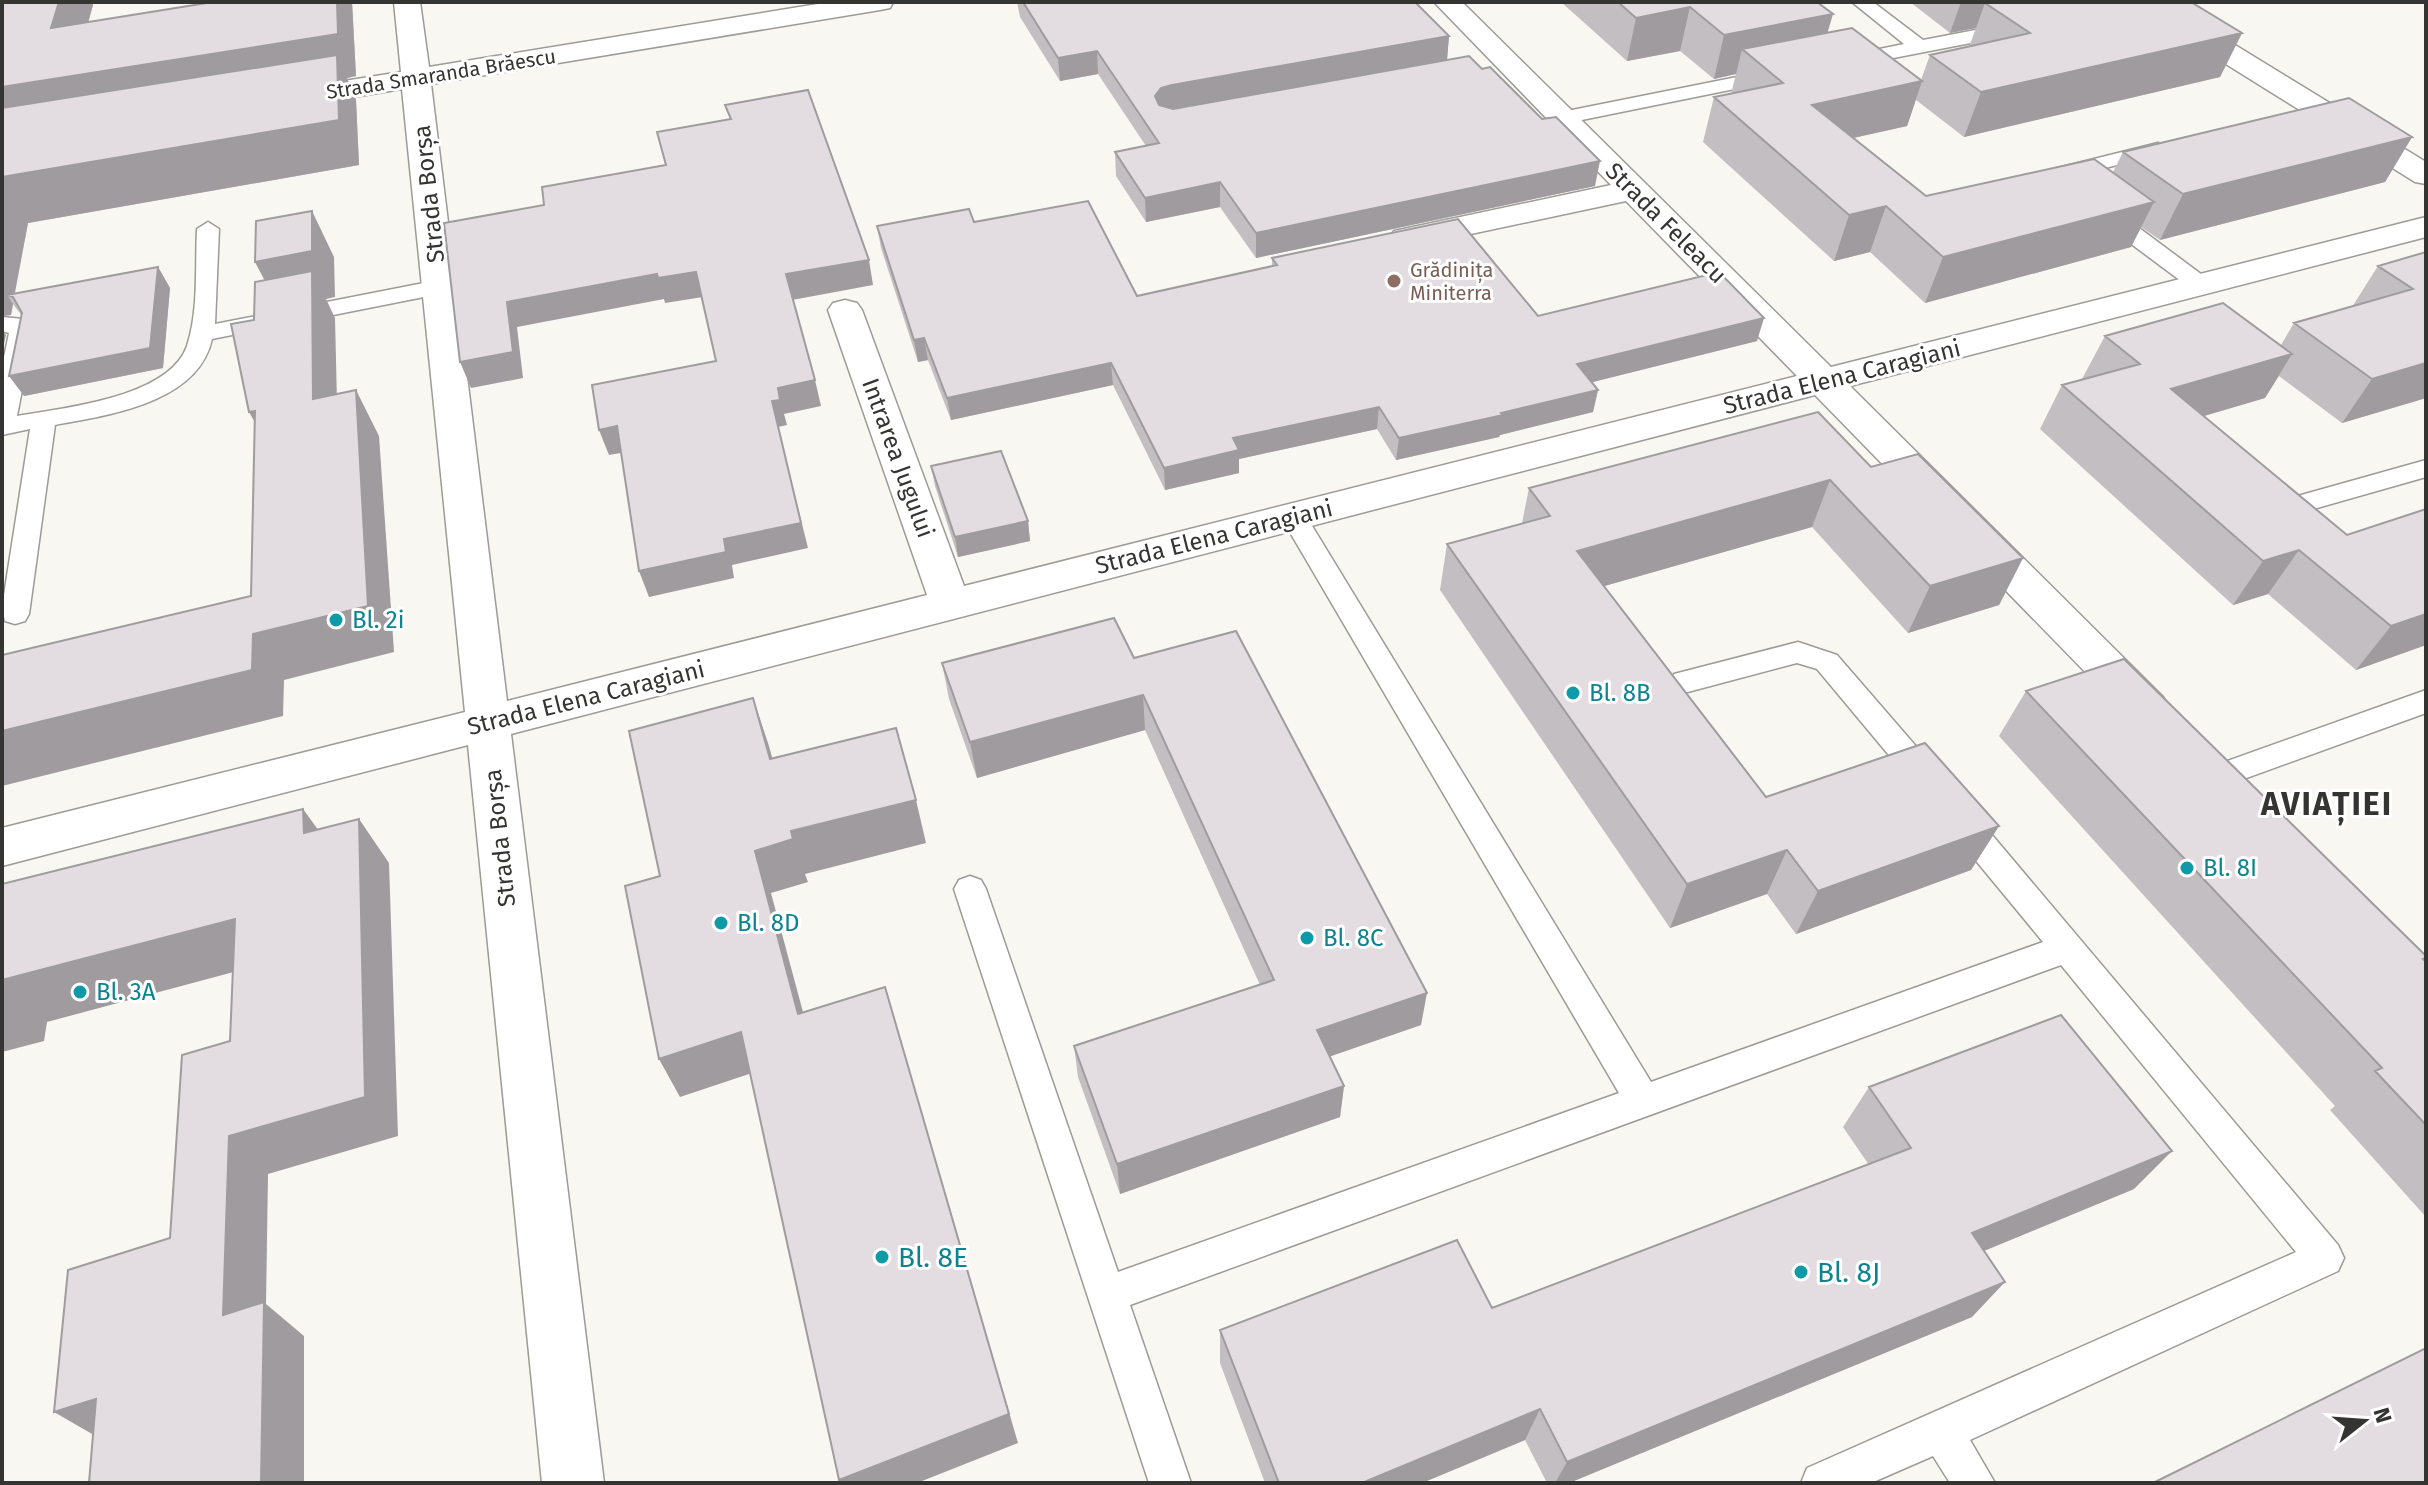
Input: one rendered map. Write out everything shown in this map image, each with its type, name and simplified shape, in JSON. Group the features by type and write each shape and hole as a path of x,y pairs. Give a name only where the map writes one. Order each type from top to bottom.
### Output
{"street":[{"name":"Strada Borșa","path":"407,2 573,1483"},
{"name":"Strada Smaranda Brăescu","path":"260,104 880,2"},
{"name":"Strada Feleacu","path":"1447,2 1491,64 1562,118 2206,766"},
{"path":"2142,3 2426,175"},
{"path":"1370,246 1634,190"},
{"name":"Strada Elena Caragiani","path":"2,847 2426,227"},
{"name":"Intrarea Jugului","path":"845,310 951,605"}],"lane":[{"path":"1861,2 1920,47"},
{"path":"1827,65 2026,26"},
{"path":"1562,118 1796,71"},
{"path":"2181,144 2045,177 2084,198 2201,285"},
{"path":"2,324 16,324 21,333 2,426 138,399 175,380 195,357 202,334 208,229"},
{"path":"202,334 439,287"},
{"path":"15,614 44,418"},
{"path":"2296,505 2426,468"},
{"path":"1294,517 1644,1102"},
{"path":"1684,682 1798,652 1827,662 2325,1258 1822,1483"},
{"path":"2206,766 2426,701"},
{"path":"970,889 1170,1483"},
{"path":"1106,1295 2067,948"},
{"path":"1941,1432 1974,1483"}],"building":[{"path":"2,2 59,2 51,28 213,2 337,2 338,34 2,87"},
{"path":"1023,2 1415,2 1449,36 1172,85 1161,88 1155,96 1159,105 1173,109 1469,56 1482,69 1490,67 1542,119 1556,117 1600,161 1256,233 1220,182 1145,198 1115,152 1159,143 1097,51 1058,58"},
{"path":"1618,2 1817,2 1833,14 1724,35 1690,7 1636,18"},
{"path":"2191,2 2242,33 1981,92 1930,55 2030,33 1985,3"},
{"path":"1852,28 1922,81 1812,105 1926,196 2094,159 2154,202 1943,257 1886,206 1849,215 1714,97 1783,83 1742,49"},
{"path":"337,55 339,120 2,177 2,108"},
{"path":"808,90 869,260 786,274 815,380 778,388 780,400 772,401 801,523 724,539 726,552 639,571 617,426 599,430 592,385 716,361 696,272 658,278 657,274 507,302 513,352 460,362 444,223 544,205 542,187 666,165 657,132 731,119 725,105"},
{"path":"2349,98 2412,137 2183,194 2123,152"},
{"path":"1088,201 1137,296 1277,265 1272,258 1458,219 1538,316 1719,272 1764,318 1577,364 1598,390 1501,413 1503,415 1399,438 1379,407 1233,438 1239,450 1164,468 1111,363 947,398 924,338 914,340 877,226 969,209 974,222"},
{"path":"312,211 312,251 255,262 256,221"},
{"path":"2426,252 2426,363 2372,379 2294,323 2413,289 2378,266"},
{"path":"158,267 150,348 9,376 22,313 13,297 7,295"},
{"path":"312,271 313,399 356,390 368,606 253,634 252,670 2,731 2,655 251,596 255,411 249,412 231,324 254,320 255,282"},
{"path":"2223,303 2292,354 2171,389 2347,535 2426,509 2426,614 2391,626 2299,550 2263,561 2062,385 2140,364 2105,336"},
{"path":"1818,412 1871,467 1918,454 2023,558 1930,586 1830,480 1577,551 1766,797 1925,743 1999,826 1818,891 1787,850 1687,884 1447,544 1550,516 1529,488"},
{"path":"1001,451 1028,521 955,537 931,466"},
{"name":"Bl. 8C","path":"1114,618 1134,658 1236,631 1427,993 1317,1030 1344,1086 1117,1164 1074,1046 1274,980 1143,695 970,742 942,663"},
{"path":"2124,659 2426,956 2423,959 2426,962 2426,1125 2375,1071 2382,1068 2026,691"},
{"path":"753,698 770,759 896,728 916,800 791,831 793,839 755,851 798,1014 885,987 1009,1414 839,1480 741,1032 659,1059 625,886 660,876 629,731"},
{"path":"303,809 304,833 359,819 365,1097 229,1136 223,1315 264,1302 261,1483 89,1483 96,1399 54,1412 68,1270 170,1238 182,1055 230,1041 235,919 2,980 2,884"},
{"name":"Bl. 8J","path":"2061,1015 2172,1151 1972,1233 2005,1282 1567,1462 1540,1409 1362,1483 1279,1483 1220,1330 1457,1240 1492,1308 1911,1148 1869,1087"},
{"path":"2426,1348 2426,1483 2153,1483"}],"place":[{"name":"Grădinița Miniterra","path":"1394,281"},
{"name":"Bl. 2i","path":"336,620"},
{"name":"Bl. 8B","path":"1573,693"},
{"name":"Bl. 8I","path":"2187,868"},
{"name":"Bl. 8D","path":"721,923"},
{"name":"Bl. 8C","path":"1307,938"},
{"name":"Bl. 3A","path":"80,992"},
{"name":"Bl. 8E","path":"882,1257"},
{"name":"Bl. 8J","path":"1801,1272"}],"district":[{"name":"AVIAȚIEI","path":"2327,804"}]}
